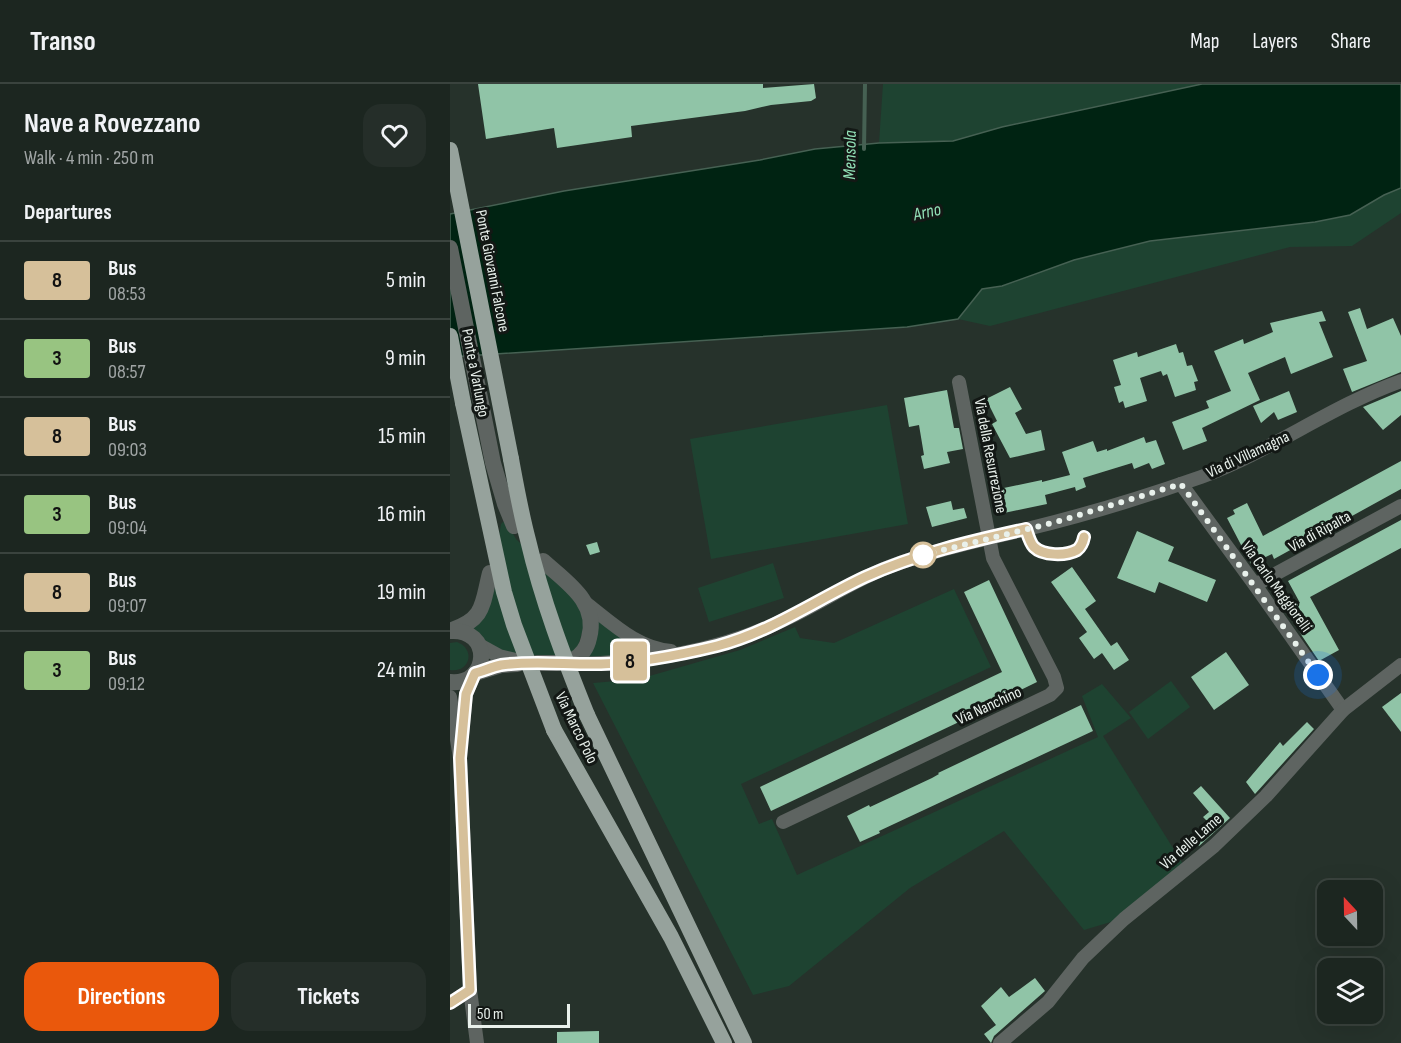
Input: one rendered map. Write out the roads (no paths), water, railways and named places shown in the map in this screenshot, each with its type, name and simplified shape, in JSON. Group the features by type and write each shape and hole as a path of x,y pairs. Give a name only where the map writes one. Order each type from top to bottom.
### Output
{"highway":[{"name":"Ponte Giovanni Falcone","path":"450,150 499,399"},
{"name":"Via Marco Polo","path":"450,336 504,592 514,625 554,730 671,937 724,1043"},
{"name":"Via Marco Polo","path":"499,399 521,513 540,587 566,663 587,715 744,1043"}],"street":[{"name":"Ponte a Varlungo","path":"450,248 493,463 514,526"},
{"name":"Via della Resurrezione","path":"959,382 989,537"},
{"name":"Via di Villamagna","path":"558,663 616,663 718,646 766,628 890,566 989,537 1056,522 1181,484 1226,467 1366,395 1400,384"},
{"name":"Ponte a Varlungo","path":"493,463 496,527"},
{"name":"Via Carlo Maggiorelli","path":"1181,484 1343,710"},
{"name":"Via di Ripalta","path":"1255,585 1401,506"},
{"name":"Via Nanchino","path":"783,822 1054,692 1056,682 993,558 989,537"},
{"path":"543,561 587,604 591,621 585,649 578,657 558,663"},
{"path":"450,631 467,625 478,615 490,573"},
{"name":"Via di Villamagna","path":"587,604 627,636 652,648 676,651 718,646"},
{"path":"450,631 467,633 479,645 499,656 517,662"},
{"path":"460,758 466,694 481,662 479,645"},
{"path":"450,682 465,681 475,673 517,662"},
{"name":"Via delle Lame","path":"1000,1043 1048,1002 1083,958 1124,919 1214,846 1266,796 1343,710 1401,665"},
{"path":"450,697 460,758 470,990 477,1043"},
{"path":"450,1003 470,990"}],"water":[{"name":"Arno","path":"1202,84 1401,84 1401,188 1350,215 1315,222 1150,241 1074,260 1002,286 982,289 958,319 907,327 450,357 450,214 564,191 815,149 879,143 953,141 1002,127"}],"waterway":[{"name":"Mensola","path":"864,149 865,84"}]}
